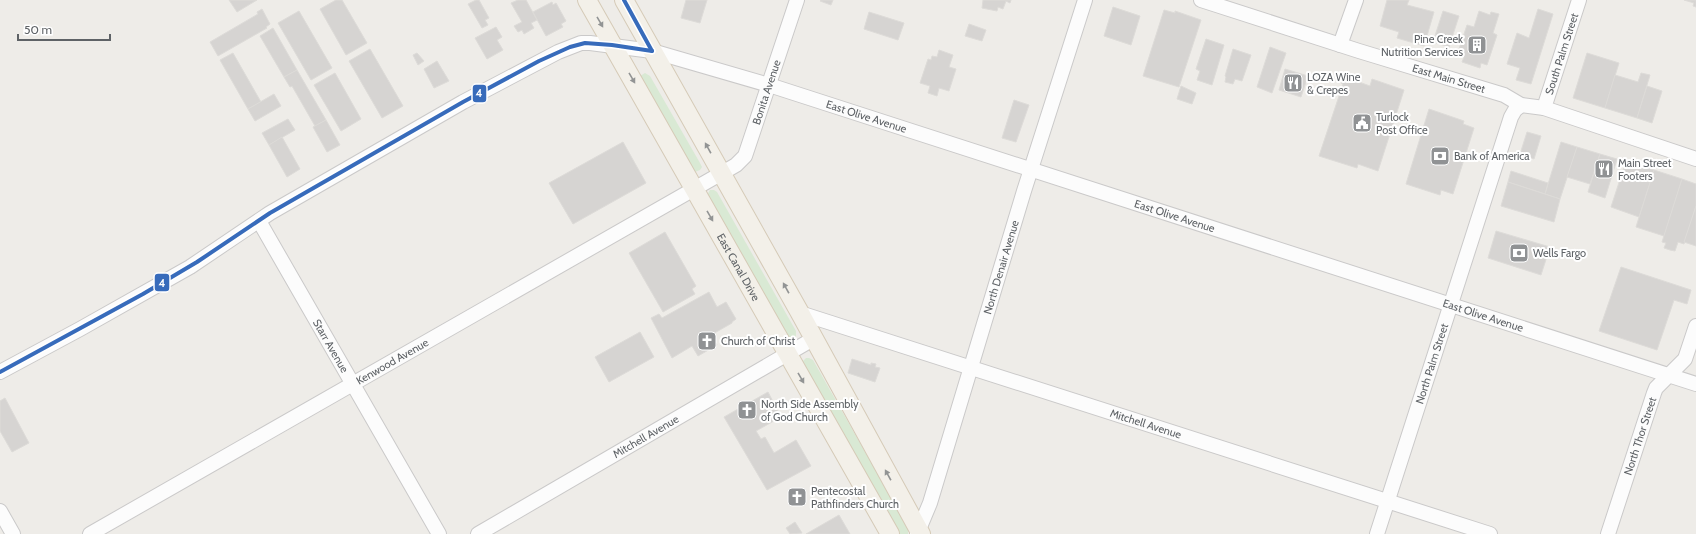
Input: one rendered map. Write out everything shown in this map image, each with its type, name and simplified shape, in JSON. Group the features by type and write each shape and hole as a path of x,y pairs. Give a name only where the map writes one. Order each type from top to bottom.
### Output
{"main road":[{"name":"East Canal Drive","path":"587,0 890,534"},
{"path":"624,0 800,313 919,533"}],"street":[{"name":"Bonita Avenue","path":"694,188 722,174 736,165 744,156 797,0"},
{"name":"North Denair Avenue","path":"919,533 930,503 1031,170 1085,0"},
{"name":"East Main Street","path":"1201,0 1340,45 1504,95 1521,105 1544,108 1696,159"},
{"path":"1340,45 1356,0"},
{"name":"South Palm Street","path":"1544,108 1579,0"},
{"name":"East Olive Avenue","path":"0,372 87,325 190,266 259,221 457,106 539,61 564,49 581,44 612,45 652,51 769,85 1696,384"},
{"name":"North Palm Street","path":"1377,534 1511,117 1515,110 1521,105"},
{"name":"Kenwood Avenue","path":"90,534 694,188"},
{"name":"Starr Avenue","path":"259,221 439,534"},
{"name":"Mitchell Avenue","path":"800,313 1490,534"},
{"name":"North Thor Street","path":"1608,534 1654,393 1686,356 1696,326"},
{"name":"Mitchell Avenue","path":"478,534 813,339"},
{"path":"0,511 13,534"}],"green space":[{"path":"645,73 650,76 700,163 702,167 700,170 695,172 640,76"},
{"path":"710,190 717,192 796,331 796,336 794,339 788,339 707,195"},
{"path":"806,358 813,360 908,528 908,534 898,534 802,362"}],"building":[{"path":"229,0 257,0 237,12"},
{"path":"336,0 342,0 367,43 346,55 320,9"},
{"path":"479,0 489,18 485,20 488,25 482,28 468,4"},
{"path":"518,0 526,0 537,20 531,23 534,28 524,34 522,30 518,32 514,26 522,22 511,3"},
{"path":"686,0 707,0 700,23 681,18"},
{"path":"833,0 831,5 820,1"},
{"path":"983,0 1011,0 1010,3 1006,1 1003,9 998,7 997,11 982,8"},
{"path":"1387,0 1409,0 1407,5 1434,12 1424,46 1397,38 1399,32 1380,26"},
{"path":"1684,0 1696,0 1696,7 1693,6 1694,3"},
{"path":"552,2 553,5 556,3 566,21 561,24 563,27 546,36 533,12"},
{"path":"1113,7 1140,16 1131,45 1104,36"},
{"path":"262,9 270,24 266,27 267,28 218,56 210,42 258,14 257,12"},
{"path":"1538,9 1553,14 1531,84 1516,80 1520,68 1507,64 1517,33 1529,38"},
{"path":"1164,10 1175,13 1175,11 1201,20 1179,87 1143,76"},
{"path":"299,11 332,68 311,80 278,23"},
{"path":"1443,11 1459,16 1449,47 1433,42"},
{"name":"Pine Creek Nutrition Services","path":"1479,11 1490,15 1491,12 1499,14 1493,33 1497,35 1487,65 1481,63 1480,68 1462,62 1464,57 1457,55 1467,25 1474,27"},
{"path":"869,12 904,23 898,40 864,29"},
{"path":"969,24 986,30 982,41 965,36"},
{"path":"496,27 502,37 497,40 503,50 487,59 475,38"},
{"path":"273,28 297,70 284,77 260,36"},
{"path":"1206,39 1224,45 1212,85 1197,80 1200,71 1196,69"},
{"path":"1270,47 1286,53 1272,93 1257,87"},
{"path":"370,49 403,106 382,118 349,61"},
{"path":"1233,49 1251,55 1242,81 1235,79 1233,84 1225,82 1225,76"},
{"path":"939,50 953,55 949,67 956,69 949,91 939,88 937,96 928,93 930,86 920,83 928,59 931,60 932,56 937,57"},
{"path":"233,53 261,102 248,109 220,60"},
{"path":"417,53 424,61 418,65 413,55"},
{"path":"1587,53 1619,63 1605,108 1573,98"},
{"path":"437,61 449,81 434,88 424,69"},
{"name":"LOZA Wine & Crepes","path":"1285,69 1308,76 1301,97 1279,90"},
{"path":"297,70 326,120 315,126 292,86 290,87 284,77"},
{"path":"335,73 361,119 341,131 314,85"},
{"path":"1641,73 1650,75 1637,118 1605,108 1615,75 1638,82"},
{"name":"Turlock Post Office","path":"1345,77 1370,86 1372,79 1404,90 1378,171 1358,164 1357,168 1319,156 1343,84 1341,83"},
{"path":"1181,86 1196,93 1192,104 1177,99"},
{"path":"1647,86 1662,91 1652,123 1637,118"},
{"path":"274,94 281,106 255,121 248,109"},
{"path":"1014,100 1029,105 1016,142 1002,138"},
{"name":"Bank of America","path":"1429,109 1464,121 1463,124 1474,128 1453,194 1441,190 1440,195 1406,184"},
{"path":"288,119 295,130 269,145 262,133"},
{"path":"326,120 340,145 327,152 313,127"},
{"path":"1527,132 1541,136 1534,159 1520,154"},
{"path":"282,137 300,169 287,177 269,145"},
{"path":"623,142 646,183 573,224 549,183"},
{"path":"1561,142 1577,147 1560,199 1545,194"},
{"path":"1577,147 1600,154 1590,184 1567,177"},
{"name":"Main Street Footers","path":"1600,154 1617,159 1605,198 1588,192"},
{"path":"1626,161 1654,170 1639,217 1611,207"},
{"path":"1654,170 1682,179 1664,236 1636,227"},
{"path":"1511,171 1548,183 1545,194 1508,182"},
{"path":"1682,179 1696,184 1696,206 1684,244 1678,242 1675,251 1664,248 1666,243 1662,242"},
{"path":"1508,182 1560,199 1554,222 1501,206"},
{"path":"1696,206 1696,246 1684,242"},
{"name":"Wells Fargo","path":"1496,231 1550,247 1541,275 1488,258"},
{"path":"665,232 696,286 692,289 695,294 663,312 629,253"},
{"path":"1621,267 1691,290 1687,304 1674,300 1657,350 1599,331"},
{"path":"709,292 717,307 726,302 736,319 732,323 711,335 717,345 698,356 692,346 672,358 651,318 659,314 662,318"},
{"path":"640,332 654,357 609,382 595,357"},
{"path":"852,359 871,365 871,363 876,364 875,367 880,368 875,382 848,373"},
{"path":"768,392 781,417 756,431 761,439 765,437 774,453 796,440 811,466 767,490 724,417"},
{"path":"5,398 29,443 12,452 0,431 0,401"},
{"path":"839,515 850,534 806,534"},
{"path":"795,522 802,533 790,534 786,528"}],"transit line":[{"name":"4","path":"624,0 652,51"},
{"name":"4","path":"0,372 143,294 197,262 270,213 463,102 539,61 570,47 585,43 612,45 652,51"}],"place":[{"name":"Pine Creek Nutrition Services","path":"1477,45"},
{"name":"LOZA Wine & Crepes","path":"1293,83"},
{"name":"Turlock Post Office","path":"1362,123"},
{"name":"Bank of America","path":"1440,156"},
{"name":"Main Street Footers","path":"1604,169"},
{"name":"Wells Fargo","path":"1519,253"},
{"name":"Church of Christ","path":"707,341"},
{"name":"North Side Assembly of God Church","path":"747,410"},
{"name":"Pentecostal Pathfinders Church","path":"797,497"}]}
